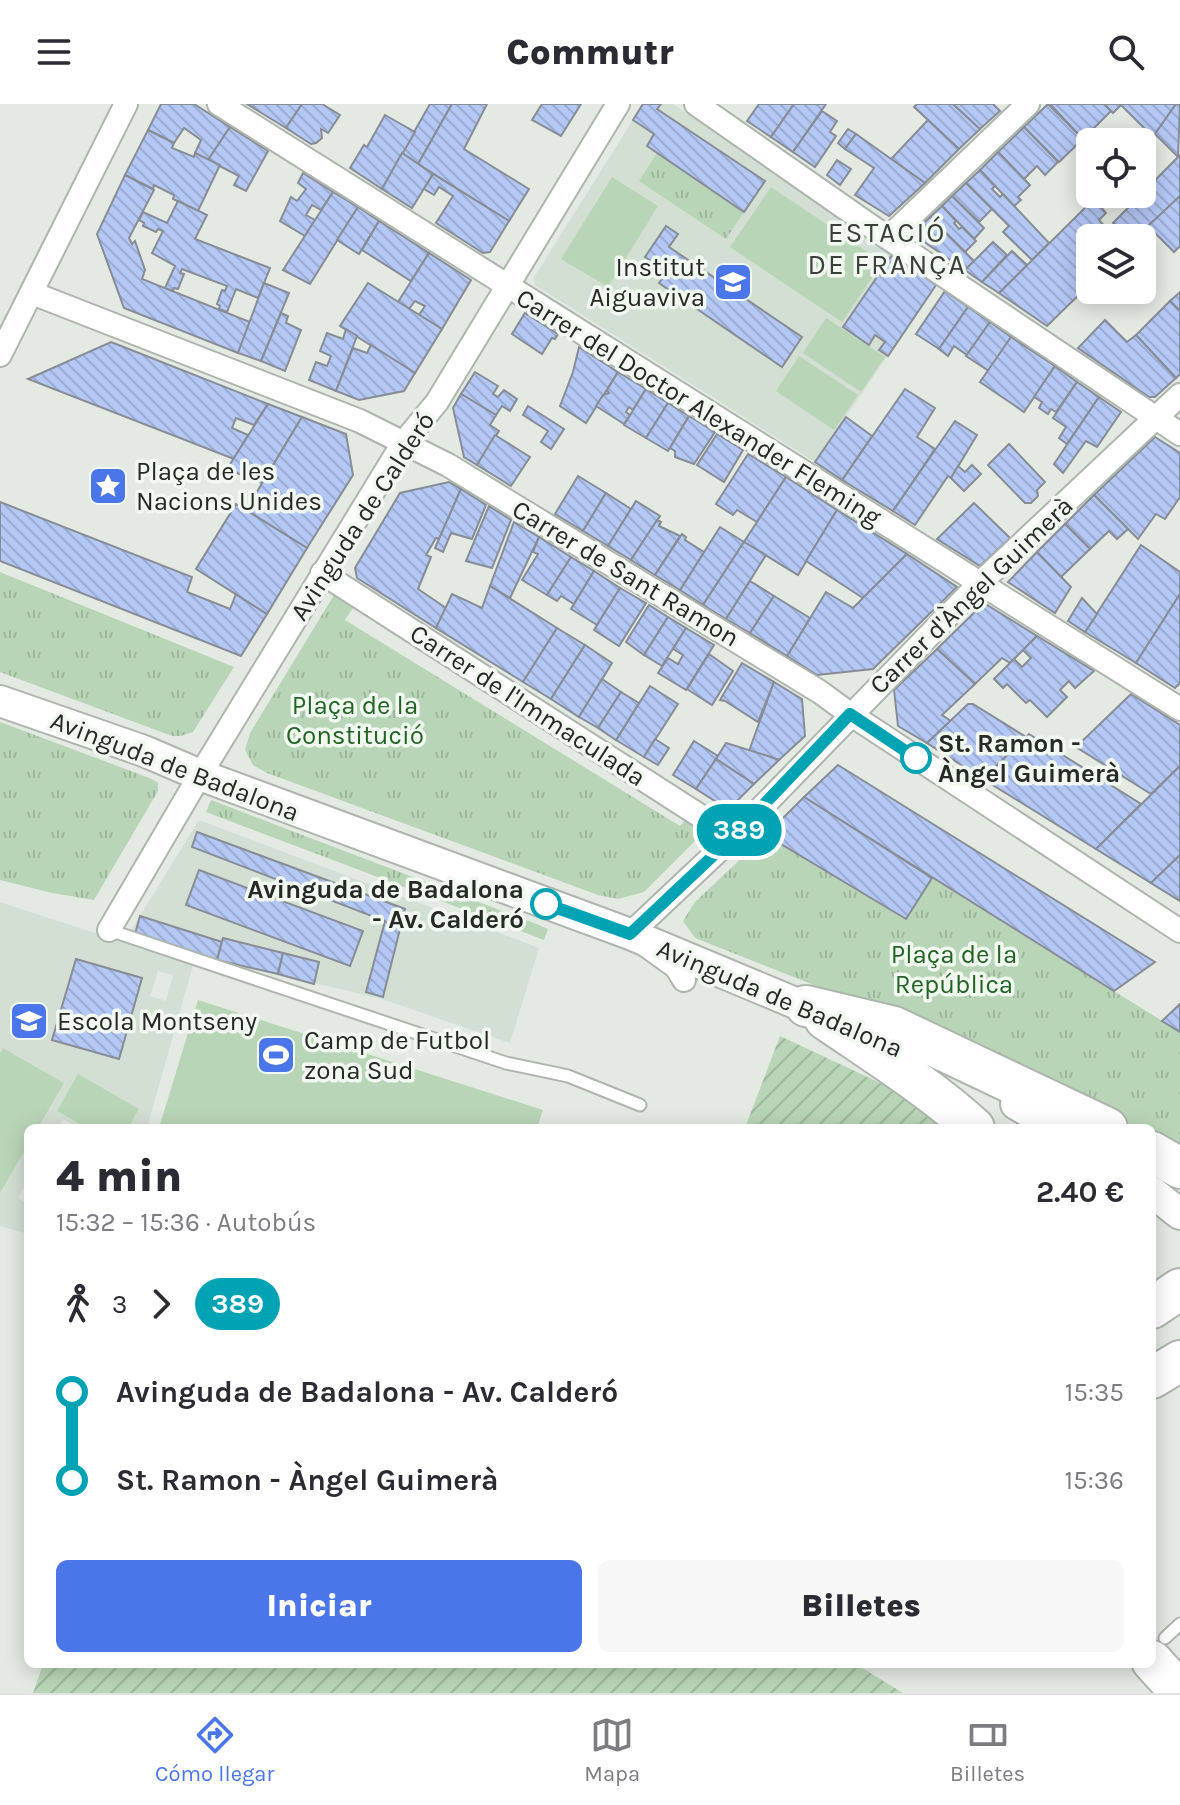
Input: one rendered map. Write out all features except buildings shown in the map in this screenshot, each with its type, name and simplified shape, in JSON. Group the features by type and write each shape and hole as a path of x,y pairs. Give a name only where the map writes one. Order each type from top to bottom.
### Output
{"highway":[{"path":"806,1006 920,1084 969,1124"},
{"path":"806,1006 894,1027 1099,1124"},
{"path":"1156,1154 1180,1168"},
{"path":"1156,1305 1180,1289"},
{"path":"1156,1376 1180,1361"},
{"path":"1156,1661 1180,1692"},
{"path":"1153,1668 1157,1693"}],"street":[{"path":"0,355 126,104"},
{"name":"Carrer del Doctor Alexander Fleming","path":"219,104 1180,709"},
{"name":"Avinguda de Calderó","path":"109,930 322,573 403,443 437,402 618,104"},
{"path":"696,104 888,238 1180,434"},
{"path":"888,238 1028,104"},
{"name":"Carrer de Sant Ramon","path":"32,293 360,421 448,465 820,692 1180,931"},
{"name":"Carrer d'Àngel Guimerà","path":"630,934 733,837 979,584 1180,395"},
{"name":"Carrer de l'Immaculada","path":"322,573 733,837"},
{"name":"Avinguda de Badalona","path":"0,701 144,751 200,775 630,934 806,1006 1034,1112 1051,1124"},
{"path":"630,934 676,967 684,980"},
{"path":"1156,1195 1180,1214"}],"lane":[{"path":"109,930 506,1063 568,1076 640,1105"},
{"path":"1156,1649 1180,1624"}],"shaded area":[{"name":"Institut Aiguaviva","path":"643,104 673,104 936,285 815,462 535,285 533,279"},
{"path":"199,820 539,948 510,1043 382,999 217,960 130,932"},
{"name":"Escola Montseny","path":"0,902 193,965 148,1124 130,1124 139,1109 57,1111 80,1124 71,1124 63,1119 60,1124 40,1124 64,1083 3,1048 0,1053","holes":["76,959 142,978 119,1059 52,1040","158,971 173,975 166,1001 150,996"]},
{"path":"24,1152 24,1187 18,1198 24,1202 24,1233 0,1226 0,1193"}],"green space":[{"path":"657,153 744,212 726,239 639,181"},
{"path":"612,177 658,206 608,287 561,259"},
{"path":"771,187 883,262 842,322 730,247"},
{"path":"826,318 885,357 861,392 803,353"},
{"path":"799,356 858,395 834,430 776,391"},
{"name":"Plaça de la Constitució","path":"0,572 234,667 193,732 181,736 172,736 0,672"},
{"name":"Plaça de la Constitució","path":"334,595 353,608 345,620 680,826 686,819 706,830 644,892 618,899 598,895 267,773 253,765 245,750 250,733"},
{"path":"0,722 158,783 158,791 94,900 0,880"},
{"path":"211,800 539,925 548,929 544,940 206,812"},
{"name":"Plaça de la República","path":"766,835 905,919 932,878 1180,1032 1180,1152 1156,1139 1156,1124 1127,1124 978,1050 695,938 683,921 695,902"},
{"name":"Camp de Futbol zona Sud","path":"198,1000 543,1110 538,1124 160,1124"},
{"path":"780,1036 910,1097 939,1124 747,1124"},
{"path":"3,1048 64,1083 40,1124 24,1124 24,1152 0,1193 0,1053"},
{"path":"78,1074 139,1109 130,1124 80,1124 57,1111"},
{"path":"42,1668 862,1668 903,1693 33,1693"}],"bus line":[{"name":"389","path":"546,904 630,934 733,837 850,714 916,758"}],"place":[{"name":"Institut Aiguaviva","path":"733,282"},
{"name":"Plaça de les Nacions Unides","path":"108,486"},
{"name":"St. Ramon - Àngel Guimerà","path":"916,758"},
{"name":"Avinguda de Badalona - Av. Calderó","path":"546,904"},
{"name":"Escola Montseny","path":"29,1021"},
{"name":"Camp de Futbol zona Sud","path":"276,1055"}],"district":[{"name":"ESTACIÓ DE FRANÇA","path":"887,248"}]}
